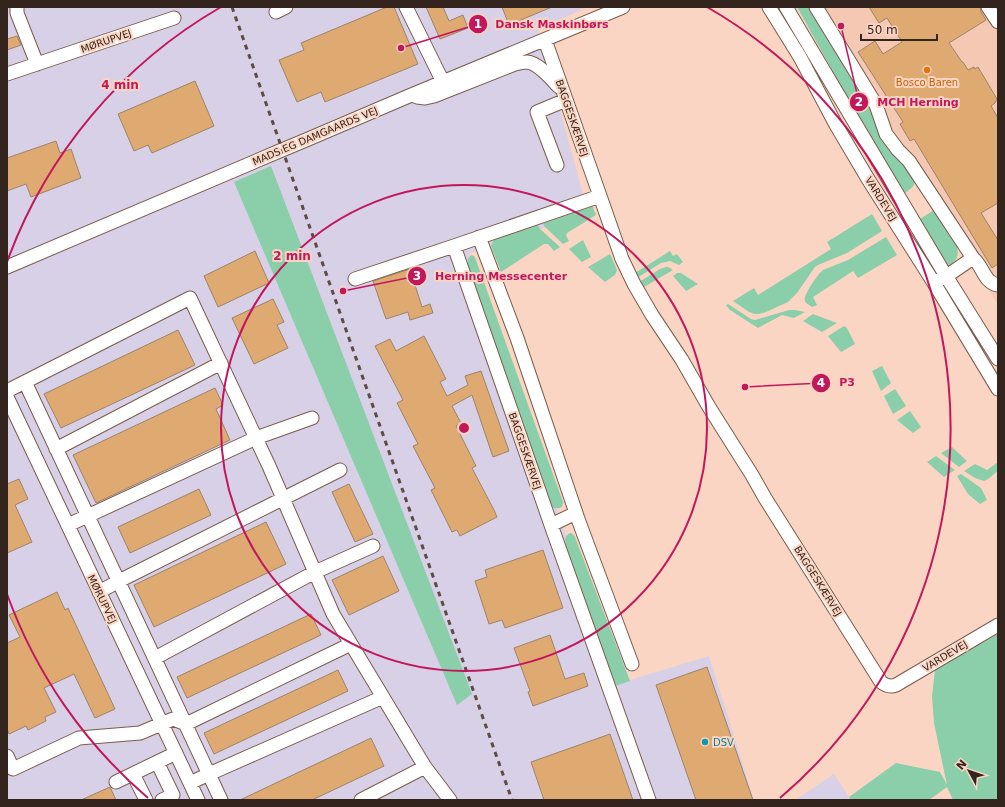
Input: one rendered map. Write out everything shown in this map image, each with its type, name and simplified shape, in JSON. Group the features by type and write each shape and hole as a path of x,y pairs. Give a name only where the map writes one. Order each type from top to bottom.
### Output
{"street":[{"path":"406,7 443,82"},
{"name":"MADS EG DAMGAARDS VEJ","path":"7,267 409,96 623,7"},
{"name":"VARDEVEJ","path":"769,7 800,57 836,125 864,172 998,389"},
{"name":"VARDEVEJ","path":"786,7 946,276 998,359"},
{"path":"816,7 876,105 886,134 898,150 909,161 972,258 990,282 998,285"},
{"path":"988,7 998,22"},
{"path":"14,12 37,64"},
{"name":"MØRUPVEJ","path":"7,74 174,18"},
{"name":"BAGGESKÆRVEJ","path":"545,40 627,271 652,315 682,360 709,407 877,677 884,684 892,686"},
{"path":"409,96 425,98 434,96 514,64 528,62 542,70 564,95 536,112 558,164"},
{"path":"354,279 600,196"},
{"path":"479,237 512,325 576,513 632,664"},
{"name":"BAGGESKÆRVEJ","path":"454,246 649,800"},
{"path":"934,284 972,258"},
{"path":"7,392 190,298 284,499 333,614 425,767 450,800"},
{"path":"56,449 221,363"},
{"path":"25,382 221,800"},
{"name":"MØRUPVEJ","path":"9,404 198,800"},
{"path":"68,525 256,438 312,418"},
{"path":"99,592 118,581 340,470"},
{"path":"551,525 576,513"},
{"path":"155,658 315,572 374,546"},
{"name":"VARDEVEJ","path":"892,686 998,625"},
{"path":"7,756 13,769 79,738 140,733 173,719 186,724 351,644"},
{"path":"190,783 383,697"},
{"path":"116,782 176,753"},
{"path":"157,762 173,795 162,800"},
{"path":"361,800 425,767"},
{"path":"133,774 146,800"}],"shaded area":[{"path":"7,7 587,7 538,30 588,212 469,254 617,684 709,656 754,800 7,800"},
{"path":"817,7 998,7 998,305 924,183"},
{"path":"834,774 851,800 795,800"}],"green space":[{"path":"797,7 808,7 867,102 882,139 914,177 913,186 905,193 851,104"},
{"path":"271,166 472,694 457,705 234,182"},
{"path":"592,205 596,215 567,233 566,236 569,241 563,244 544,226 543,222"},
{"path":"934,210 957,247 957,258 952,264 949,265 920,219"},
{"path":"872,214 882,231 847,253 815,267 797,293 788,302 766,312 755,314 749,312 733,301 754,288 758,295 831,249 827,242"},
{"path":"537,224 540,229 560,247 554,251 548,244 544,244 501,272 491,246 494,239"},
{"path":"886,237 897,255 858,278 853,271 813,297 817,305 812,307 806,303 805,298 808,290 823,270 848,260"},
{"path":"583,240 591,257 582,262 569,249"},
{"path":"670,251 673,256 677,254 683,262 679,265 670,261 661,263 637,278 635,273"},
{"path":"610,254 617,270 615,275 605,282 588,267"},
{"path":"471,255 474,256 476,260 563,502 562,507 554,508 552,506 468,267 468,259"},
{"path":"666,267 673,270 644,287 641,286 639,282"},
{"path":"677,273 681,273 698,284 686,291 673,276"},
{"path":"728,304 755,320 789,310 805,312 794,318 782,315 758,328 730,310 726,305"},
{"path":"813,314 837,323 822,332 803,321"},
{"path":"844,326 847,328 855,344 841,352 828,336"},
{"path":"882,366 891,383 881,391 872,371"},
{"path":"895,389 906,406 893,414 884,396"},
{"path":"910,411 921,427 913,433 897,420"},
{"path":"952,447 967,461 959,467 941,453"},
{"path":"936,456 955,470 944,477 927,462"},
{"path":"998,462 998,471 984,481 975,478 964,471 975,464 987,470"},
{"path":"961,474 981,488 987,500 980,504 968,494 957,476"},
{"path":"570,533 575,537 630,681 615,686 566,546 565,540"},
{"path":"998,634 998,800 953,800 947,787 929,800 851,800 849,797 896,763 940,772 947,785 934,723 932,696 935,670"}],"building":[{"path":"387,7 394,7 418,64 325,102 321,92 297,102 279,60 304,50 301,43"},
{"path":"426,7 443,7 449,21 463,15 468,28 440,39"},
{"path":"502,7 552,7 509,25"},
{"path":"869,7 980,7 986,20 949,43 968,70 978,67 997,99 991,106 998,118 998,203 981,213 998,240 998,264 992,268 914,139 910,141 900,124 903,122 858,52 875,41 883,54 902,42 887,18 879,23"},
{"path":"17,36 21,45 7,50 7,39"},
{"path":"195,81 214,126 152,153 148,145 134,151 118,114"},
{"path":"56,141 60,153 71,149 81,178 31,197 26,184 7,191 7,158"},
{"path":"255,251 269,283 218,307 204,276"},
{"path":"410,269 422,307 430,304 433,313 410,320 408,312 386,319 373,281"},
{"path":"273,299 284,322 277,325 288,348 254,364 232,318"},
{"path":"178,330 195,365 61,428 44,394"},
{"path":"424,336 446,379 440,382 447,396 468,385 465,376 481,371 509,451 493,457 472,395 452,406 461,423 456,426 476,466 472,468 497,517 460,536 457,530 452,532 431,490 435,488 413,446 418,444 397,403 403,400 375,346 390,339 396,351"},
{"path":"215,388 223,405 216,409 230,440 96,503 73,455"},
{"path":"19,479 28,499 15,505 32,542 7,553 7,484"},
{"path":"349,484 373,534 355,542 332,492"},
{"path":"199,489 211,515 130,553 118,527"},
{"path":"266,522 286,564 154,627 134,585"},
{"path":"543,550 563,608 505,628 502,620 489,624 475,581 487,577 485,570"},
{"path":"383,556 399,591 349,615 332,580"},
{"path":"57,592 65,610 68,608 115,709 95,718 74,674 44,688 56,712 45,717 46,721 28,730 26,726 9,734 7,729 7,643 20,637 9,615"},
{"path":"311,614 321,635 187,698 177,677"},
{"path":"550,635 565,679 584,673 588,686 533,706 528,692 530,691 514,648"},
{"name":"DSV","path":"707,667 753,800 696,800 656,685"},
{"path":"338,670 348,691 214,754 204,733"},
{"path":"610,734 633,800 544,800 531,762"},
{"path":"371,738 384,766 312,800 240,800"},
{"path":"110,787 116,800 81,800"}],"railway":[{"path":"232,7 512,800"}],"place":[{"name":"MCH Herning","path":"841,26"},
{"name":"Dansk Maskinbørs","path":"401,48"},
{"name":"Bosco Baren","path":"927,70"},
{"name":"Herning Messecenter","path":"343,291"},
{"name":"P3","path":"745,387"},
{"name":"DSV","path":"705,742"}]}
